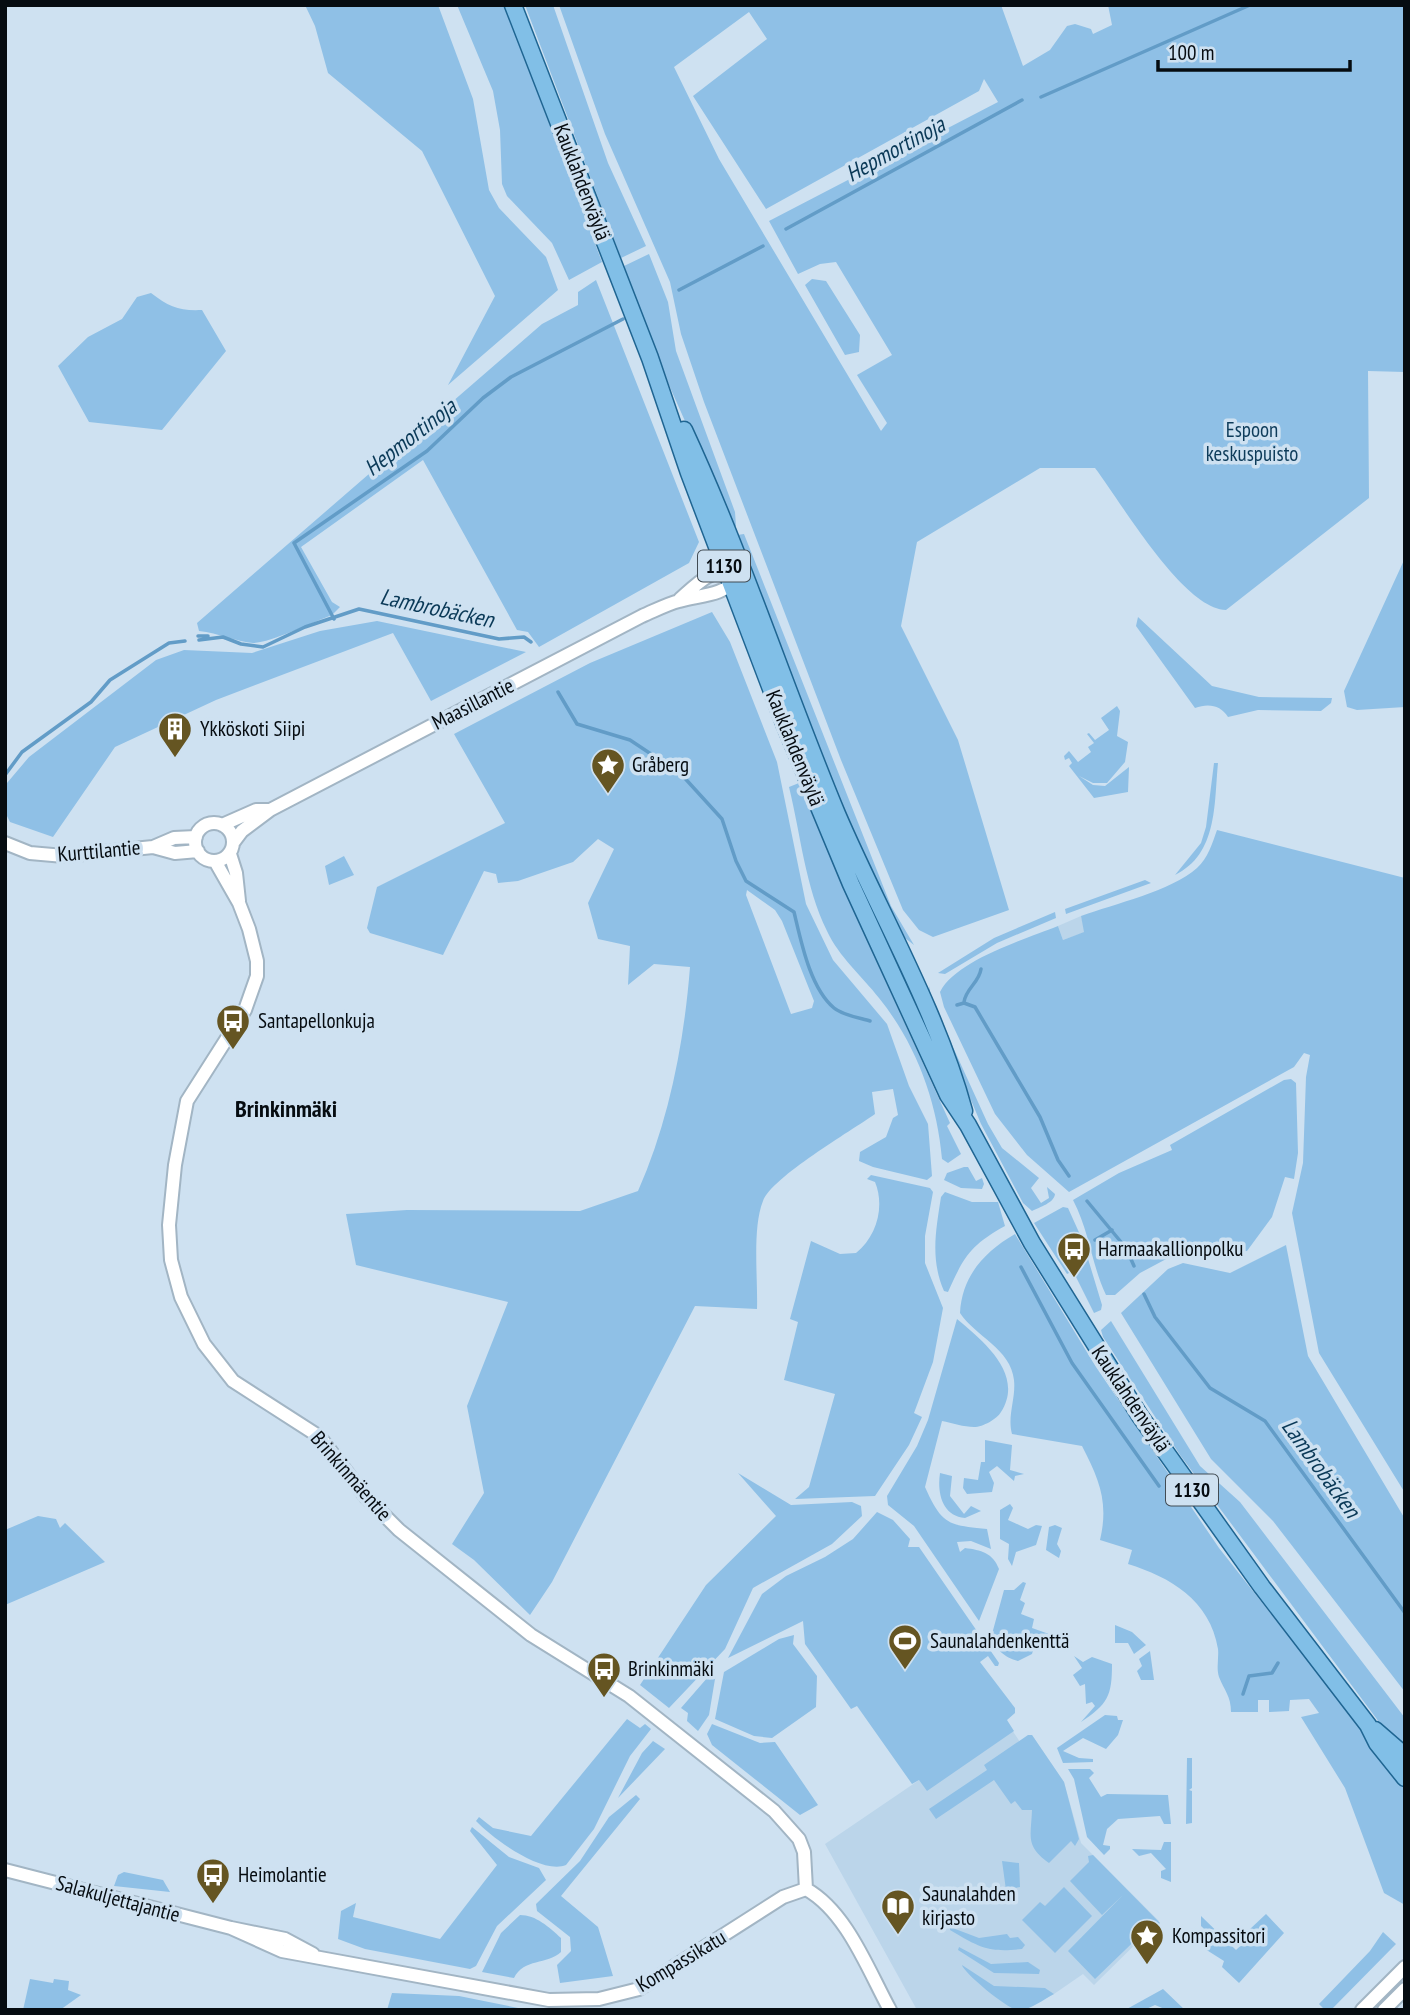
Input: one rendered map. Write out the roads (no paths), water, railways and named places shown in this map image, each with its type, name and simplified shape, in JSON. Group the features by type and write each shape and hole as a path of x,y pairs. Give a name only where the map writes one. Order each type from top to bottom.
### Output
{"main road":[{"name":"Kauklahdenväylä","path":"513,5 650,358 731,586 856,896 909,1018 948,1095 968,1125 1032,1243 1140,1416 1262,1587 1368,1724 1405,1756"},
{"name":"Kauklahdenväylä","path":"650,358 720,508 834,806 913,977 959,1092 968,1125"},
{"name":"Kauklahdenväylä","path":"1368,1724 1377,1743 1405,1778"}],"street":[{"path":"725,569 743,572"},
{"name":"Maasillantie","path":"231,848 242,831 270,810 677,601 704,579 725,569"},
{"path":"731,586 743,572"},
{"name":"Maasillantie","path":"677,601 710,595 731,586"},
{"name":"Maasillantie","path":"222,825 256,810 270,810"},
{"path":"207,825 222,825 228,830 231,848 215,861 205,859 198,851 196,836 207,825"},
{"name":"Kurttilantie","path":"5,843 45,855 153,847 174,838 196,836"},
{"name":"Kurttilantie","path":"153,847 175,853 198,851"},
{"name":"Brinkinmäentie","path":"231,848 239,903"},
{"name":"Brinkinmäentie","path":"215,861 239,903 254,946 257,976 245,1010 187,1101 174,1165 169,1225 175,1278 204,1344 233,1381 320,1437 365,1496 399,1530 531,1635 638,1703 774,1811 799,1839 804,1852 806,1889"},
{"name":"Salakuljettajantie","path":"5,1870 231,1928 282,1951 316,1956"},
{"path":"806,1889 823,1898 843,1926 890,2010"},
{"name":"Kompassikatu","path":"316,1956 549,2000 600,1999 639,1989 783,1898 806,1889"},
{"path":"1362,2010 1405,1967"},
{"path":"1384,2010 1405,1989"}],"waterway":[{"name":"Hepmortinoja","path":"1041,97 1250,5"},
{"name":"Hepmortinoja","path":"786,229 1022,100"},
{"name":"Hepmortinoja","path":"679,290 763,246"},
{"name":"Hepmortinoja","path":"334,619 294,543 427,451 483,398 511,377 623,319"},
{"name":"Lambrobäcken","path":"199,640 223,637 241,644 263,647 305,627 359,609 499,639 524,637 531,642"},
{"name":"Lambrobäcken","path":"198,636 208,636"},
{"name":"Lambrobäcken","path":"5,775 22,752 91,702 110,680 169,643 185,641"},
{"name":"Lambrobäcken","path":"558,692 577,724 630,740 681,774 722,819 736,861 746,881 794,912 808,963 826,999 842,1013 870,1021"},
{"path":"964,1002 981,969"},
{"name":"Lambrobäcken","path":"957,1005 964,1003 975,1007 1040,1117 1058,1160 1069,1176"},
{"name":"Lambrobäcken","path":"1087,1201 1126,1248 1134,1266"},
{"path":"1095,1240 1112,1230"},
{"path":"1060,1242 1076,1244"},
{"path":"1021,1267 1072,1363 1159,1486"},
{"name":"Lambrobäcken","path":"1144,1294 1155,1317 1210,1388 1265,1421 1405,1613"},
{"path":"1243,1694 1249,1676 1272,1673 1278,1663"}],"place":[{"name":"Ykköskoti Siipi","path":"175,759"},
{"name":"Gråberg","path":"608,795"},
{"name":"Santapellonkuja","path":"233,1051"},
{"name":"Harmaakallionpolku","path":"1074,1279"},
{"name":"Saunalahdenkenttä","path":"905,1671"},
{"name":"Brinkinmäki","path":"604,1699"},
{"name":"Heimolantie","path":"213,1905"},
{"name":"Saunalahden kirjasto","path":"898,1936"},
{"name":"Kompassitori","path":"1147,1966"}],"district":[{"name":"Brinkinmäki","path":"286,1109"}],"park label":[{"name":"Espoon keskuspuisto","path":"1252,442"}]}
